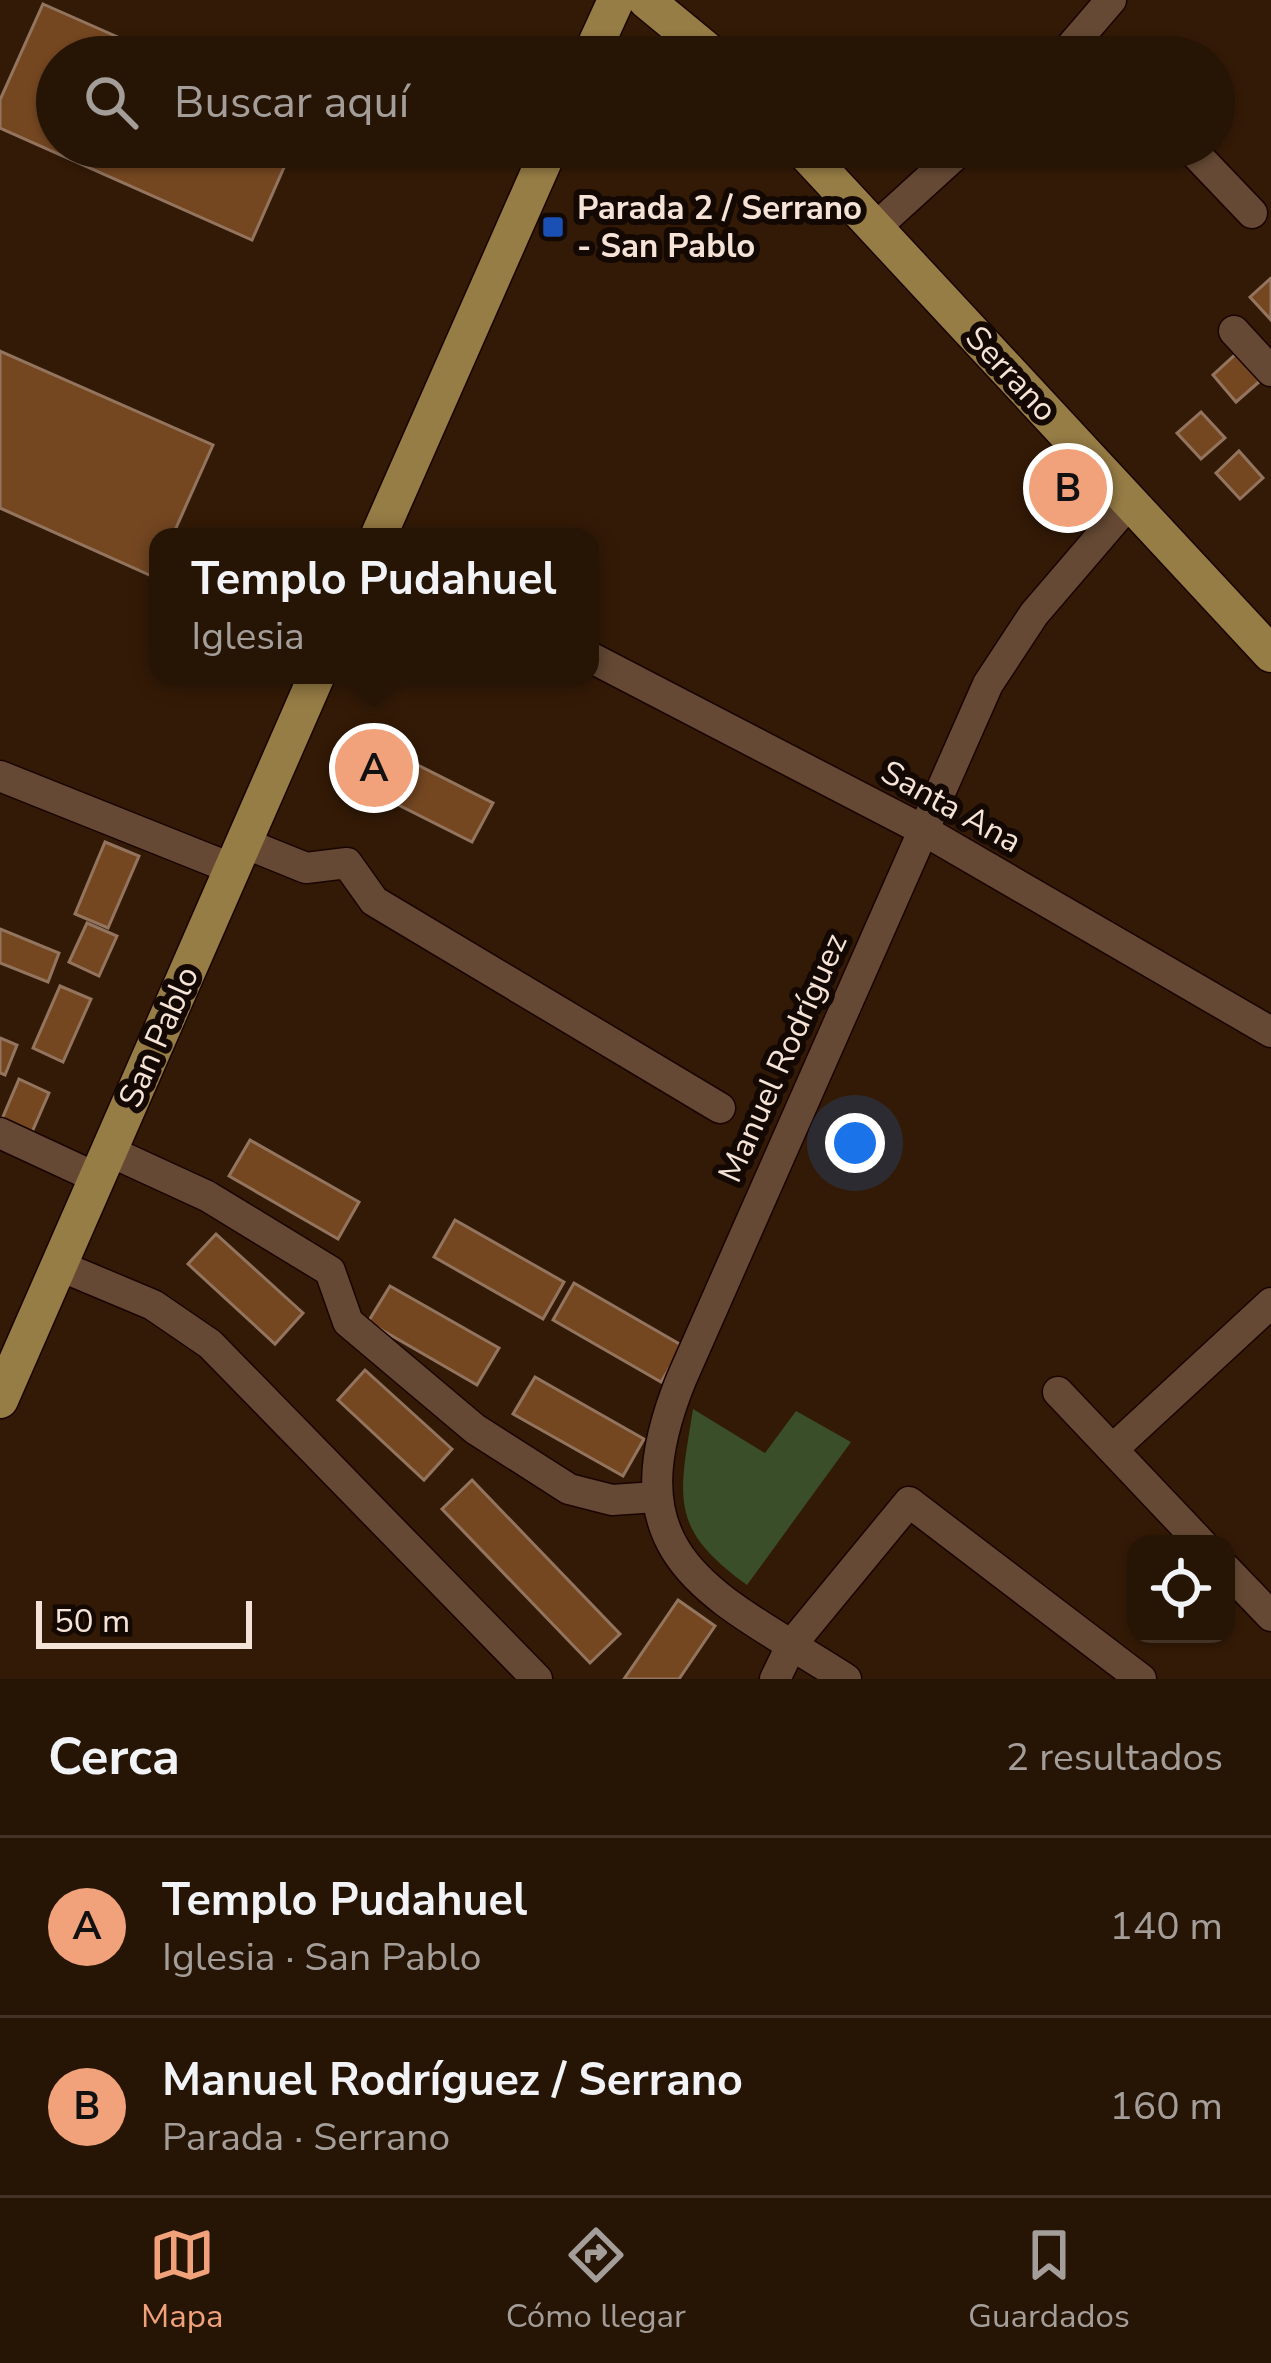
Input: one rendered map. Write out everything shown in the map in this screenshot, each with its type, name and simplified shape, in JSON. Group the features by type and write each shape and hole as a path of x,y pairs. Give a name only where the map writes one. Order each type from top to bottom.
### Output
{"main road":[{"path":"600,36 616,0"},
{"path":"646,0 690,36"},
{"path":"382,528 541,168"},
{"name":"Serrano","path":"819,168 1271,654"},
{"name":"San Pablo","path":"0,1400 313,684"}],"street":[{"path":"1090,36 1111,0"},
{"path":"875,228 941,168"},
{"path":"1209,168 1252,213"},
{"path":"1234,331 1271,371"},
{"name":"Manuel Rodríguez","path":"656,1497 670,1408 1002,658 1130,502"},
{"name":"Santa Ana","path":"599,662 922,830 1271,1033"},
{"path":"0,776 238,856 306,868 347,862 374,902 720,1108"},
{"path":"0,1133 207,1196 330,1271 348,1322 475,1429 569,1489 612,1499 656,1497 670,1544 694,1577 846,1679"},
{"path":"60,1266 153,1305 211,1344 537,1679"},
{"path":"1112,1449 1270,1305"},
{"path":"1058,1392 1193,1535"},
{"path":"775,1679 792,1644 909,1502 1141,1679"},
{"path":"1235,1578 1271,1616"}],"green space":[{"path":"693,1409 765,1453 796,1411 851,1442 747,1585 703,1546 685,1509 684,1466"}],"building":[{"path":"43,4 115,36 36,36 36,144 0,128 0,100"},
{"path":"90,168 284,168 252,240"},
{"path":"1271,278 1271,320 1250,297"},
{"path":"0,351 213,445 176,528 149,528 149,575 0,508"},
{"path":"1236,354 1260,381 1236,402 1213,375"},
{"path":"1201,412 1225,438 1201,459 1177,433"},
{"path":"1239,451 1263,478 1240,499 1216,473"},
{"path":"378,745 493,803 472,842 357,784"},
{"path":"105,842 139,856 108,928 75,914"},
{"path":"87,923 117,936 99,976 69,962"},
{"path":"0,929 59,953 48,982 0,963"},
{"path":"60,986 91,999 63,1062 33,1048"},
{"path":"0,1038 17,1045 5,1075 0,1073"},
{"path":"19,1079 49,1093 32,1132 2,1119"},
{"path":"250,1140 359,1202 338,1239 229,1176"},
{"path":"455,1220 564,1282 543,1319 434,1257"},
{"path":"216,1234 303,1313 275,1344 188,1264"},
{"path":"574,1283 683,1346 661,1382 553,1320"},
{"path":"390,1286 499,1348 477,1385 368,1322"},
{"path":"365,1370 452,1449 424,1480 338,1400"},
{"path":"535,1377 644,1439 623,1476 513,1414"},
{"path":"472,1480 620,1634 590,1663 442,1509"},
{"path":"678,1600 715,1626 679,1679 624,1679"}],"place":[{"name":"Parada 2 / Serrano - San Pablo","path":"553,227"},
{"name":"Manuel Rodríguez / Serrano","path":"1068,488"},
{"name":"Templo Pudahuel","path":"374,768"}]}
